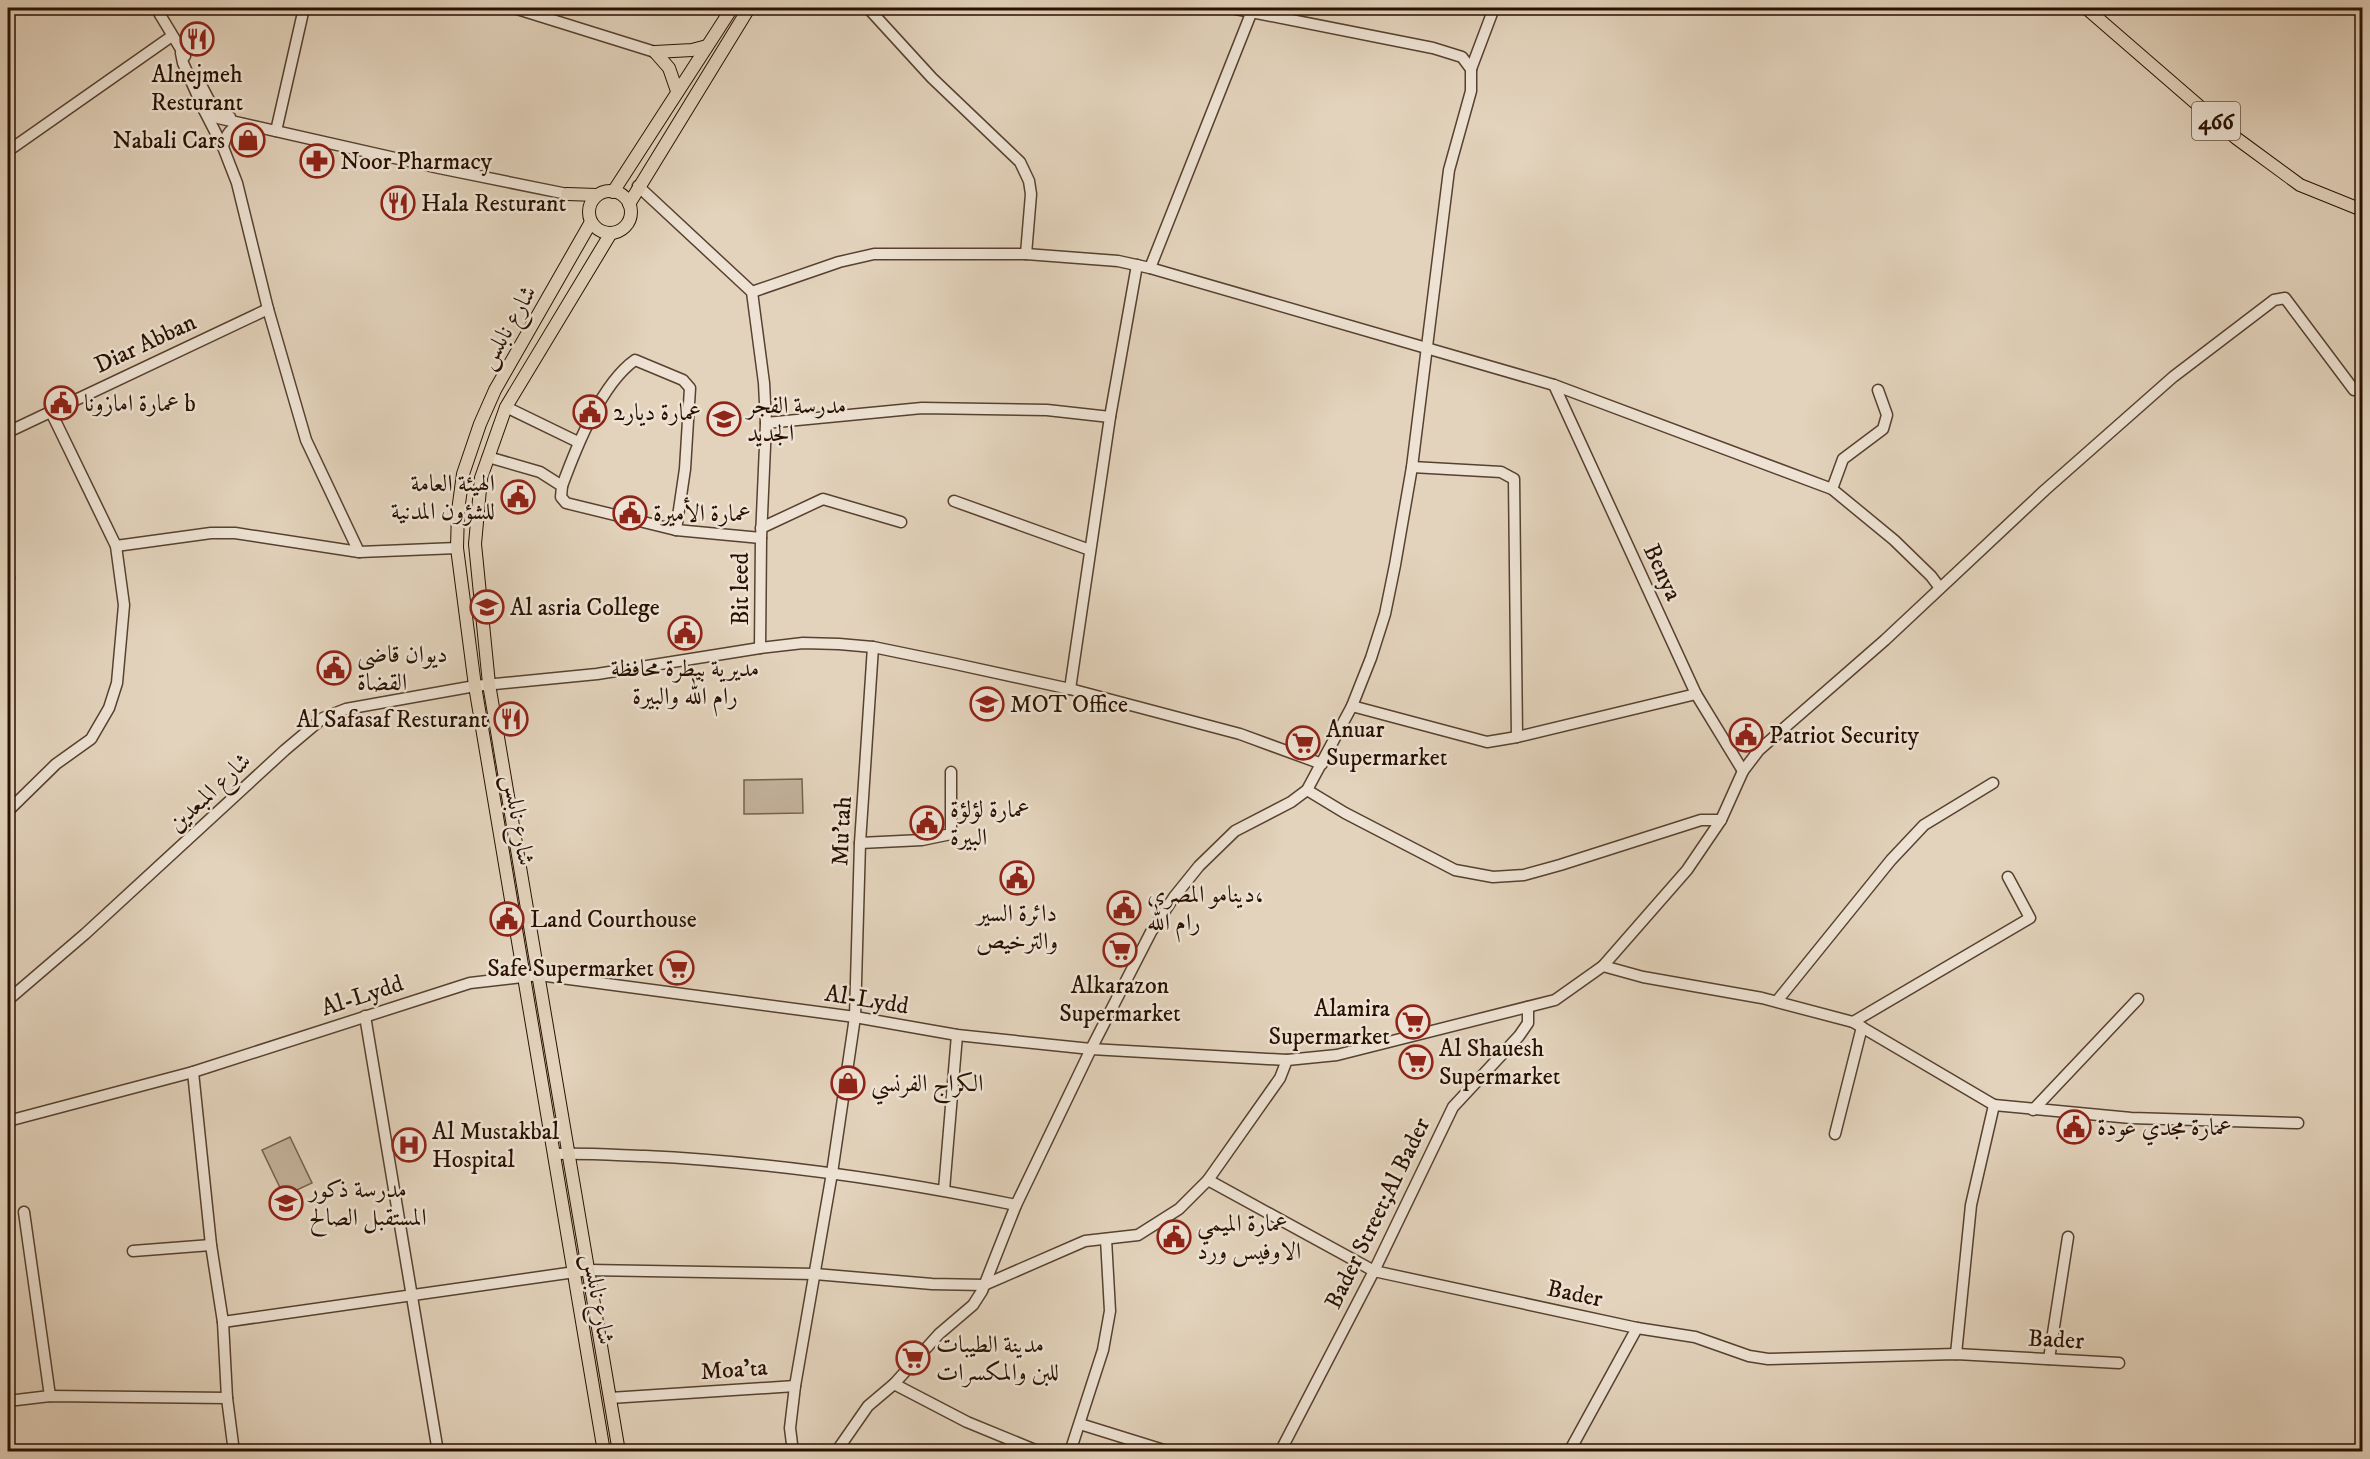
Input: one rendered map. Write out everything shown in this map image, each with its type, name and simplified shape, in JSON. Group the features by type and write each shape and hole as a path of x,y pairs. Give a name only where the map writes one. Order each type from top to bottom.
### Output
{"main road":[{"path":"613,192 732,8"},
{"path":"629,204 749,8"},
{"name":"466","path":"2086,8 2263,159 2300,185 2362,210"},
{"path":"655,52 692,50 707,46"},
{"path":"655,52 669,68 677,91"},
{"path":"613,192 623,196 631,211 628,224 617,232 599,231 567,194 597,195 613,192"},
{"path":"590,218 591,203 597,195"},
{"name":"شارع نابلس","path":"590,218 495,390 480,423 463,474 458,511 457,548 475,686 604,1452"},
{"name":"شارع نابلس","path":"611,233 506,407 481,478 475,544 489,684 619,1452"}],"street":[{"path":"156,8 181,53 183,63 223,147 244,209 268,309 306,440 359,552"},
{"path":"276,131 304,8"},
{"path":"514,8 655,52"},
{"path":"868,8 932,78 1020,162 1029,181 1031,194 1026,254"},
{"path":"1231,8 1433,48 1462,57 1471,69"},
{"path":"836,1452 868,1406 894,1384 939,1334 974,1305 1016,1205 1090,1049 1151,932 1174,897 1199,866 1235,831 1291,802 1307,790 1352,706 1385,614 1412,467 1449,170 1471,91 1471,69 1494,8"},
{"path":"1150,268 1252,11"},
{"path":"8,151 172,36"},
{"path":"181,53 189,59 212,106 220,116"},
{"path":"204,110 243,124 567,194"},
{"path":"214,131 220,116"},
{"path":"223,147 225,135 233,127 243,124"},
{"path":"638,186 752,292 839,262 874,254 1026,254 1137,265 1554,386 1832,489 1886,533 1931,576 1940,588"},
{"path":"1070,689 1110,417 1137,265"},
{"name":"Bit leed","path":"752,292 764,383 766,423 761,533 760,648"},
{"name":"Al-Lydd","path":"8,1121 193,1072 470,983 524,976 539,975 855,1017 957,1035 1090,1049 1287,1060 1337,1055 1555,1000 1603,966 1687,870 1721,820 1743,771 1759,750 1877,647 2045,490 2173,377 2274,300 2285,298 2354,390"},
{"name":"Diar Abban","path":"9,428 268,309"},
{"path":"676,530 685,469 690,388 683,380 635,360 624,368 612,385 578,442 562,486 561,497 566,503 676,530 761,533 823,499 901,522"},
{"name":"Benya","path":"1554,386 1696,694 1743,771"},
{"path":"1832,489 1843,459 1882,429 1887,415 1878,390"},
{"path":"506,407 578,442"},
{"path":"766,423 922,408 1047,410 1110,417"},
{"path":"8,812 56,764 91,739 109,708 117,683 124,605 116,546 50,410"},
{"path":"488,457 540,472 562,486"},
{"path":"1412,467 1501,472 1514,479 1517,737"},
{"path":"954,501 1090,550"},
{"path":"116,546 211,533 235,533 359,552 457,548"},
{"name":"شارع المبعدين","path":"8,1000 85,934 285,750 323,718 346,709 475,686 597,674 760,648 803,644 839,644 873,647 1070,689 1240,734 1322,764"},
{"name":"Mu'tah","path":"795,1386 832,1173 855,1017 860,843 873,647"},
{"path":"1352,706 1487,742 1517,737 1696,694"},
{"path":"860,843 922,840 951,834 951,772"},
{"path":"1777,1001 1891,860 1924,825 1993,783"},
{"path":"1307,790 1344,813 1455,870 1493,877 1524,875 1701,820 1721,820"},
{"path":"1835,1134 1857,1025 2030,918 2008,877"},
{"path":"1603,966 1643,977 1777,1001 1857,1025 1994,1105 2131,1118 2298,1123"},
{"path":"2033,1110 2138,999"},
{"name":"Bader Street;Al Bader","path":"1280,1452 1374,1271 1453,1107 1519,1036 1528,1023 1528,1007"},
{"path":"365,1016 438,1452"},
{"path":"945,1190 957,1035"},
{"path":"223,1322 589,1270 815,1274 932,1284 984,1285 1085,1241 1138,1235 1179,1209 1208,1180 1280,1078 1287,1060"},
{"path":"193,1072 211,1245 223,1322 227,1398 234,1452"},
{"path":"1956,1354 1971,1205 1994,1105"},
{"path":"554,1154 706,1159 832,1173 945,1190 1016,1205"},
{"name":"Bader","path":"1208,1180 1374,1271 1637,1328 1695,1337 1749,1356 1768,1359 1956,1354 2119,1363"},
{"path":"24,1212 50,1395"},
{"path":"2049,1359 2068,1237"},
{"path":"1070,1452 1103,1350 1110,1311 1106,1239"},
{"path":"133,1251 211,1245"},
{"path":"1569,1452 1637,1328"},
{"path":"894,1384 967,1422 1040,1452"},
{"name":"Moa'ta","path":"610,1398 795,1386 790,1428 793,1452"},
{"path":"8,1401 50,1395 227,1398"},
{"path":"1080,1424 1170,1452"}],"shaded area":[{"path":"802,779 803,813 744,814 744,780"},
{"path":"290,1137 312,1183 284,1196 262,1150"}],"waterway":[{"path":"1656,1448 1663,1452"}],"place":[{"name":"Alnejmeh Resturant","path":"197,39"},
{"name":"Nabali Cars","path":"248,140"},
{"name":"Noor Pharmacy","path":"317,161"},
{"name":"Hala Resturant","path":"398,203"},
{"name":"عمارة امازونا b","path":"61,403"},
{"name":"عمارة ديار2","path":"590,412"},
{"name":"مدرسة الفجر الجديد","path":"724,419"},
{"name":"الهيئة العامة للشؤون المدنية","path":"518,497"},
{"name":"عمارة الأميرة","path":"630,513"},
{"name":"Al asria College","path":"487,607"},
{"name":"مديرية بيطرة محافظة رام الله والبيرة","path":"685,633"},
{"name":"ديوان قاضي القضاة","path":"334,668"},
{"name":"MOT Office","path":"987,704"},
{"name":"Al Safasaf Resturant","path":"511,719"},
{"name":"Patriot Security","path":"1746,735"},
{"name":"Anuar Supermarket","path":"1303,743"},
{"name":"عمارة لؤلؤة البيرة","path":"927,823"},
{"name":"دائرة السير والترخيص","path":"1017,878"},
{"name":"دينامو المصري، رام الله","path":"1124,908"},
{"name":"Land Courthouse","path":"507,919"},
{"name":"Alkarazon Supermarket","path":"1120,950"},
{"name":"Safe Supermarket","path":"677,968"},
{"name":"Alamira Supermarket","path":"1413,1022"},
{"name":"Al Shauesh Supermarket","path":"1416,1062"},
{"name":"الكراج الفرنسي","path":"848,1083"},
{"name":"عمارة مجدي عودة","path":"2074,1127"},
{"name":"Al Mustakbal Hospital","path":"409,1145"},
{"name":"مدرسة ذكور المستقبل الصالح","path":"286,1203"},
{"name":"عمارة الميمي الاوفيس ورد","path":"1174,1237"},
{"name":"مدينة الطيبات للبن والمكسرات","path":"913,1358"}]}
